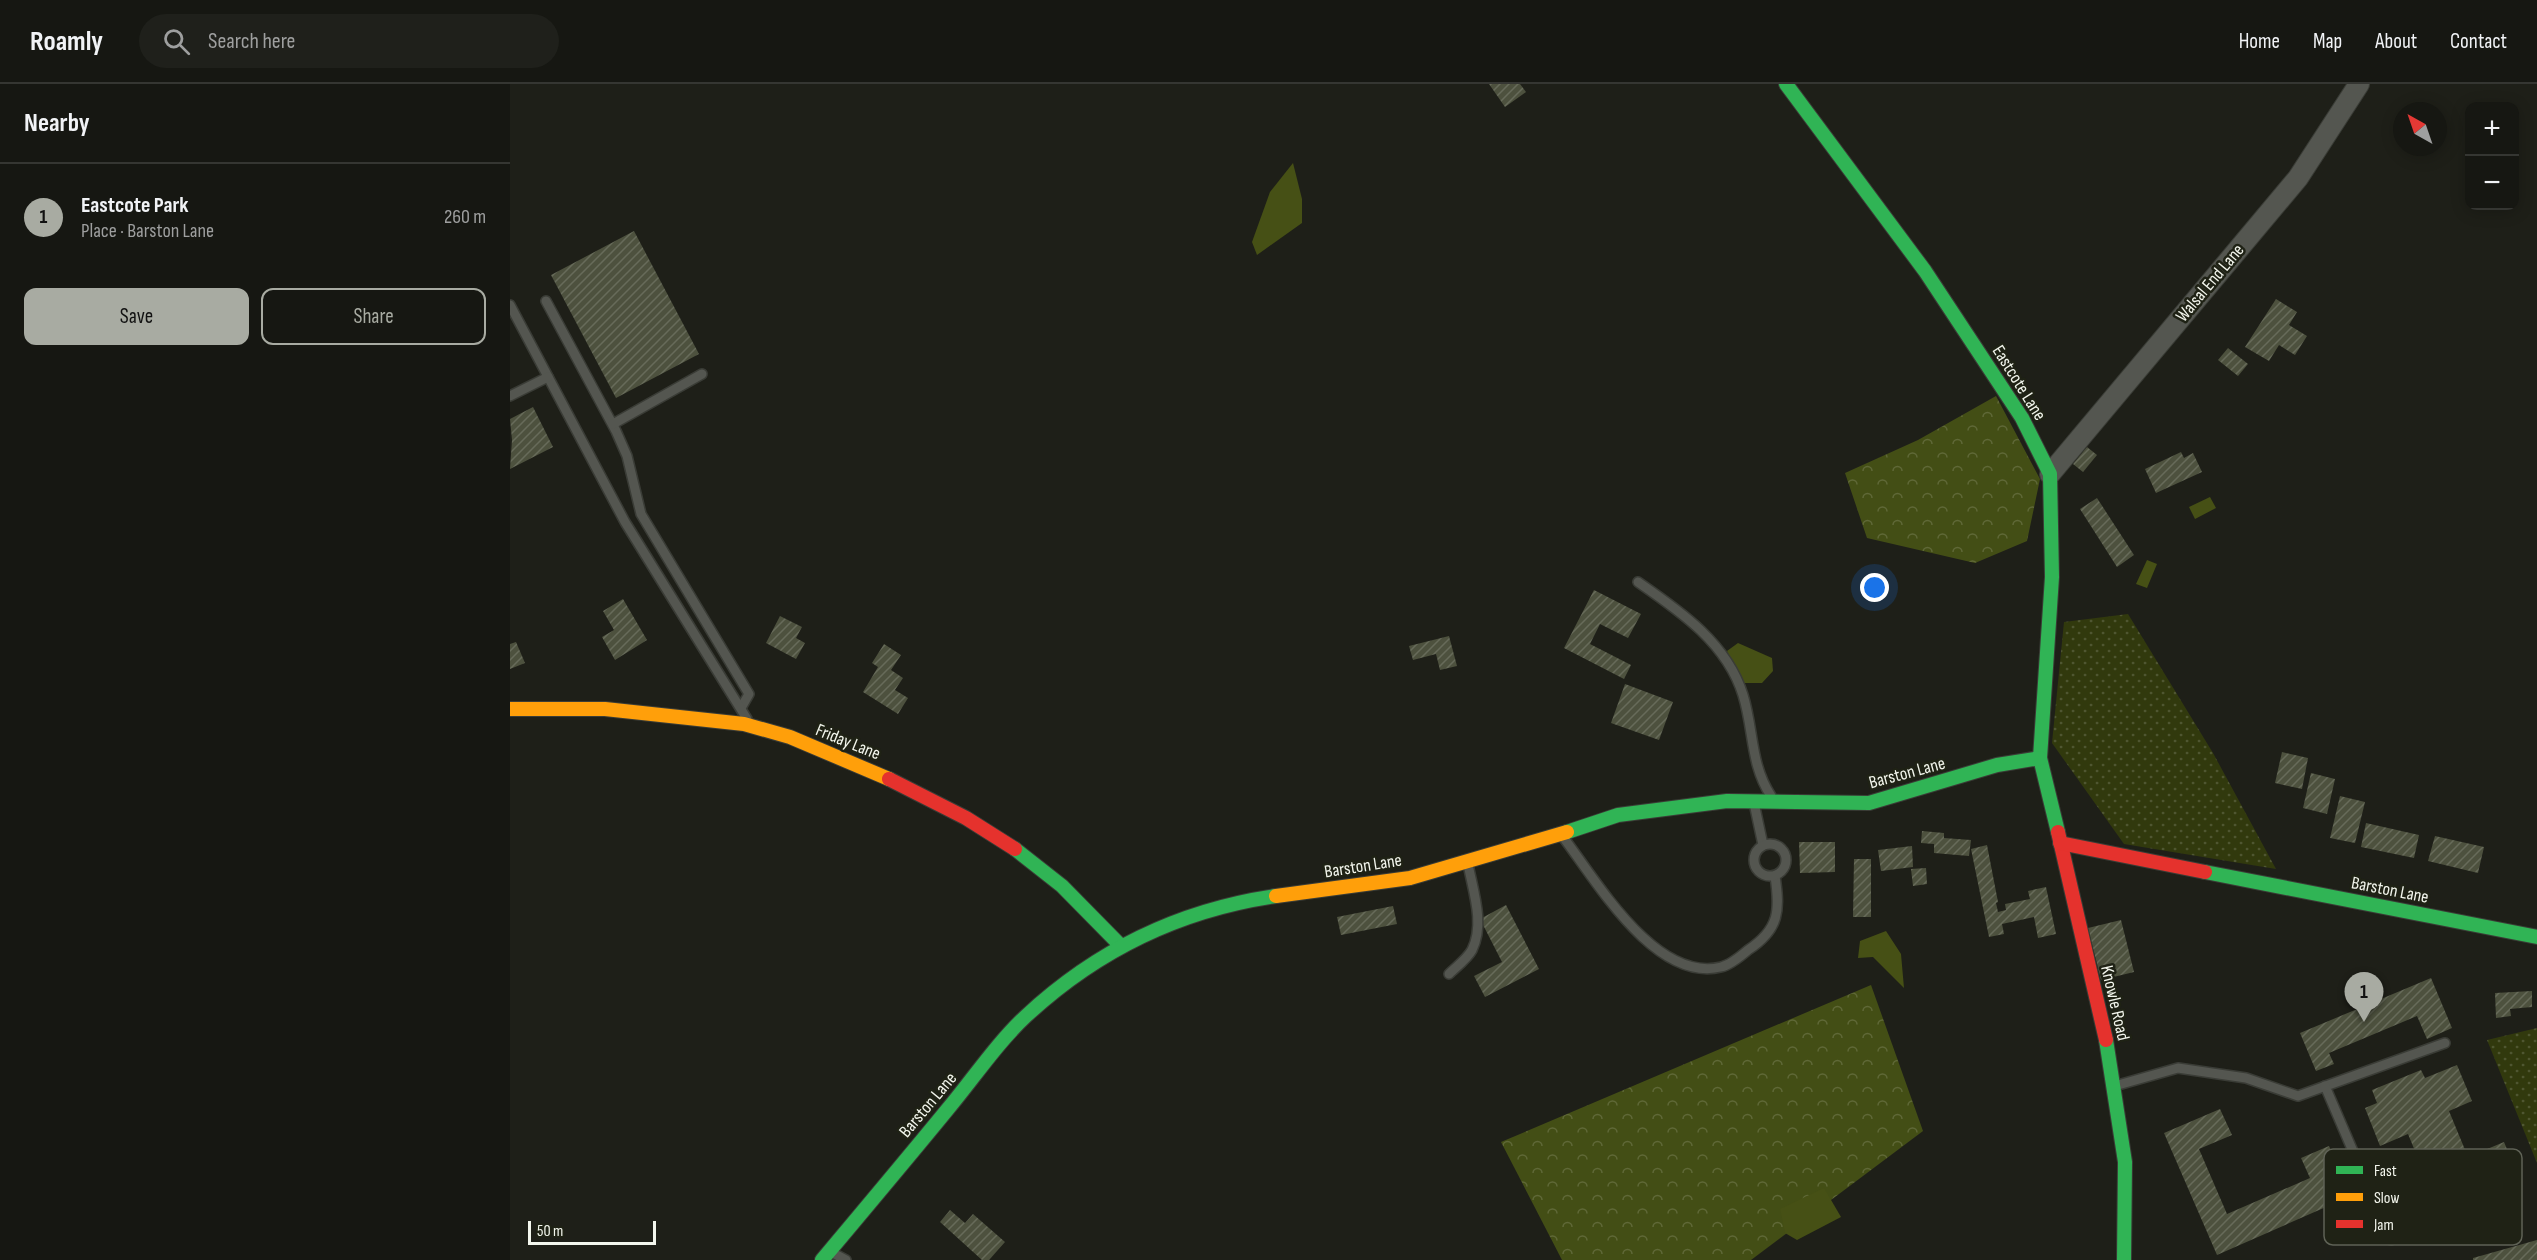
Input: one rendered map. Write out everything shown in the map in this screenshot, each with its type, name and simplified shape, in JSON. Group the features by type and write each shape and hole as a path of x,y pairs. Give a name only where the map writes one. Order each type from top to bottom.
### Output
{"street":[{"name":"Eastcote Lane","path":"1786,84 1924,271 2022,418 2050,474 2052,577 2040,758"},
{"name":"Walsal End Lane","path":"2050,474 2298,178 2360,84"},
{"name":"Friday Lane","path":"510,709 562,706 665,713 750,725 819,749 929,796 1023,852 1067,887 1120,945"},
{"name":"Barston Lane","path":"826,1256 1025,1017 1083,969 1120,945 1183,918 1249,900 1398,879 1468,862 1618,815 1727,801 1869,803 1997,765 2040,758"},
{"name":"Knowle Road","path":"2040,758 2098,1005 2114,1086 2125,1162 2124,1260"},
{"name":"Barston Lane","path":"2060,843 2537,937"}],"lane":[{"path":"546,301 613,424 627,456 641,514 749,694 741,708"},
{"path":"510,305 625,522 750,725"},
{"path":"613,424 702,374"},
{"path":"510,396 548,377"},
{"path":"1638,582 1690,619 1725,658 1743,696 1754,758 1761,781 1774,800"},
{"path":"1754,800 1763,845"},
{"path":"1560,832 1634,929 1650,944 1676,960 1699,967 1722,967 1751,949 1774,926 1779,906 1775,876"},
{"path":"1763,845 1779,846 1786,854 1784,869 1775,876 1760,873 1754,863 1755,852 1763,845"},
{"path":"1449,974 1471,952 1476,939 1477,912 1468,862"},
{"path":"2114,1086 2178,1068 2246,1078 2298,1096 2445,1043"},
{"path":"2325,1086 2352,1149"},
{"path":"826,1256 846,1260"}],"shaded area":[{"path":"1293,163 1302,199 1302,223 1257,255 1252,242 1270,192"},
{"path":"2210,497 2216,508 2195,519 2189,507"},
{"path":"2147,560 2157,564 2147,588 2136,584"},
{"path":"2128,614 2213,753 2276,869 2124,844 2052,743 2064,622"},
{"path":"1738,643 1772,658 1773,671 1762,683 1741,683 1727,651"},
{"path":"1886,931 1901,954 1904,988 1873,957 1858,958 1860,941"},
{"path":"2537,1028 2537,1163 2487,1040"},
{"path":"1824,1188 1841,1217 1797,1240 1785,1233 1780,1209"}],"green space":[{"path":"1996,396 2040,479 2027,541 1975,563 1867,538 1845,473 1918,440"},
{"path":"1871,985 1923,1131 1751,1260 1562,1260 1501,1142"}],"building":[{"path":"1489,84 1520,84 1526,92 1505,107"},
{"path":"634,231 699,354 616,398 551,275"},
{"path":"2276,299 2297,312 2289,325 2307,336 2295,355 2279,345 2269,361 2245,347"},
{"path":"2228,348 2248,364 2238,376 2218,360"},
{"path":"533,407 553,447 510,469 512,440 510,419"},
{"path":"2087,447 2097,455 2083,472 2073,464"},
{"path":"2181,452 2184,458 2193,453 2202,472 2156,493 2145,469"},
{"path":"2097,498 2134,555 2117,567 2080,509"},
{"path":"1594,590 1641,614 1628,638 1600,624 1590,644 1631,665 1624,679 1564,648"},
{"path":"623,599 647,640 615,660 602,637 614,630 603,611"},
{"path":"780,616 802,627 796,638 805,643 796,659 766,643"},
{"path":"1449,636 1457,666 1440,670 1436,654 1413,660 1409,646"},
{"path":"516,642 525,663 510,669 510,644"},
{"path":"884,644 901,655 891,670 903,678 895,690 908,698 898,714 863,692 878,667 872,663"},
{"path":"1625,684 1673,702 1659,740 1611,723"},
{"path":"2282,752 2308,758 2302,789 2275,783"},
{"path":"2311,773 2335,779 2327,814 2303,808"},
{"path":"2340,796 2365,802 2355,843 2330,838"},
{"path":"2366,823 2419,835 2414,858 2361,847"},
{"path":"1922,831 1944,833 1944,838 1971,840 1969,856 1934,853 1934,844 1921,843"},
{"path":"2435,836 2484,847 2478,873 2428,861"},
{"path":"1799,842 1835,842 1835,872 1800,873"},
{"path":"1987,845 1998,912 2006,910 2005,904 2030,899 2028,891 2046,887 2056,934 2038,938 2034,917 2002,924 2004,934 1989,937 1971,849"},
{"path":"1912,846 1913,867 1881,871 1878,850"},
{"path":"1854,859 1871,859 1871,917 1853,917"},
{"path":"1926,868 1927,884 1913,886 1911,869"},
{"path":"1506,905 1539,969 1485,997 1474,976 1502,962 1480,919"},
{"path":"1393,906 1397,924 1341,935 1337,917"},
{"path":"2121,920 2134,972 2101,980 2088,928"},
{"path":"2431,978 2452,1028 2427,1039 2417,1016 2329,1053 2334,1064 2316,1071 2300,1033"},
{"path":"2532,991 2532,1007 2510,1009 2511,1016 2496,1018 2495,993"},
{"path":"2457,1065 2472,1101 2449,1111 2465,1149 2414,1149 2408,1134 2380,1146 2365,1108 2377,1103 2372,1090 2421,1070 2425,1078"},
{"path":"2220,1109 2232,1135 2199,1149 2227,1214 2310,1178 2301,1158 2329,1146 2330,1149 2324,1149 2324,1208 2217,1255 2164,1133"},
{"path":"2504,1142 2507,1149 2487,1149"},
{"path":"950,1210 965,1223 973,1214 1005,1242 989,1260 982,1260 940,1222"},
{"path":"2537,1240 2537,1260 2473,1260 2473,1258"}],"traffic: fast":[{"path":"1786,84 1925,271 2022,418 2050,474 2052,577 2040,758 2058,832"},
{"path":"1567,832 1618,815 1727,801 1869,803 1997,765 2040,758"},
{"path":"1015,849 1062,886 1120,945"},
{"path":"2205,872 2537,937"},
{"path":"822,1260 1005,1038 1053,992 1081,971 1141,936 1206,911 1276,896"},
{"path":"2106,1040 2125,1162 2124,1260"}],"traffic: slow":[{"path":"510,709 605,709 744,724 790,737 889,779"},
{"path":"1276,896 1410,878 1567,832"}],"traffic: jam":[{"path":"889,779 966,818 1015,849"},
{"path":"2058,832 2106,1040"},
{"path":"2060,843 2205,872"}],"place":[{"name":"Eastcote Park","path":"2364,1022"}]}
